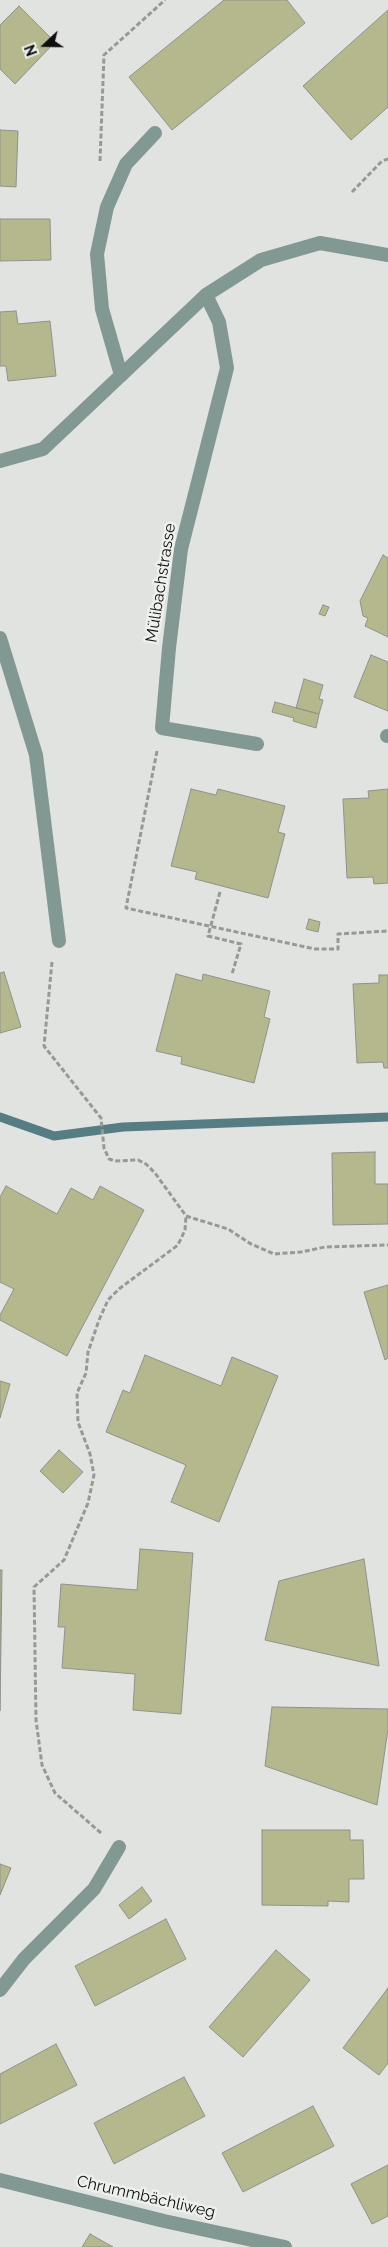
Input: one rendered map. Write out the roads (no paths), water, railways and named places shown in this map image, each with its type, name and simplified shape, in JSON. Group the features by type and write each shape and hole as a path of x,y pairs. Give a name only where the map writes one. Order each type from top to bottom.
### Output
{"street":[{"path":"122,375 102,309 97,254 107,207 126,164 155,133"},
{"path":"0,461 43,449 206,295 261,260 320,244 388,255"},
{"name":"Mülibachstrasse","path":"206,295 220,322 227,368 181,549 162,728 257,744"},
{"path":"0,638 36,755 60,941"},
{"path":"0,1990 24,1959 94,1889 119,1847"},
{"name":"Chrummbächliweg","path":"0,2180 164,2221 285,2247"}],"waterway":[{"path":"0,1117 54,1136 123,1127 388,1117"}]}
